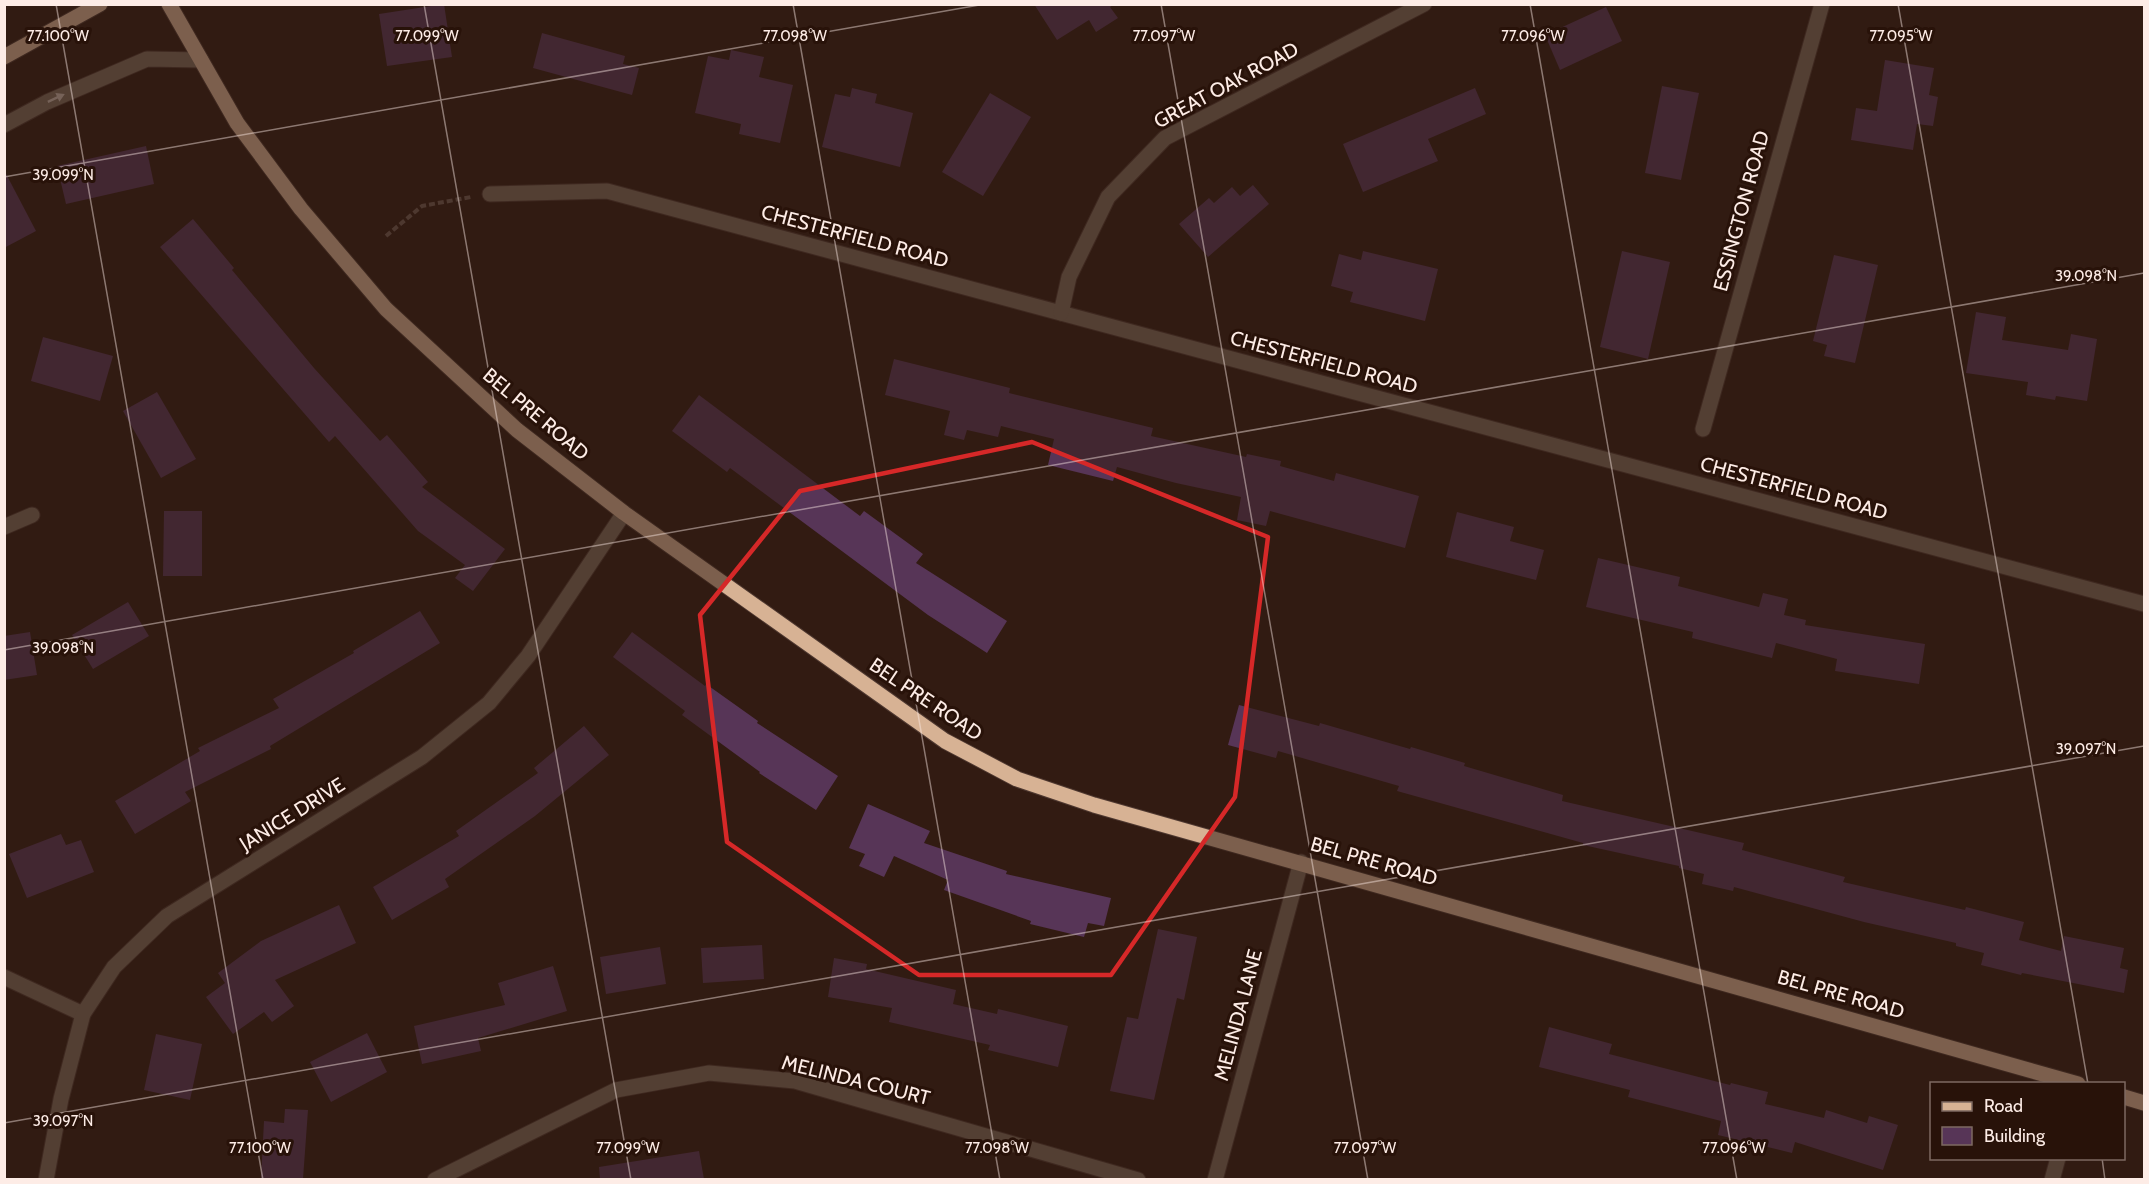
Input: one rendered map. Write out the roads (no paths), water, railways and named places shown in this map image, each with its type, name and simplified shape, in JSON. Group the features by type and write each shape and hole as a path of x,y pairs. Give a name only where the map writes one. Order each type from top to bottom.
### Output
{"main road":[{"path":"4,57 100,4"},
{"name":"BEL PRE ROAD","path":"169,4 237,123 301,209 386,309 517,430 624,513 945,741 1007,773 1094,805 2074,1082"},
{"path":"2125,1097 2145,1103"}],"street":[{"name":"GREAT OAK ROAD","path":"1061,313 1069,277 1108,196 1165,138 1424,4"},
{"name":"ESSINGTON ROAD","path":"1703,429 1822,4"},
{"path":"4,125 47,102 147,59 201,60"},
{"name":"CHESTERFIELD ROAD","path":"489,194 607,191 2145,604"},
{"name":"JANICE DRIVE","path":"46,1179 61,1099 82,1014 114,967 167,916 422,757 489,703 528,656 624,513"},
{"path":"4,527 32,514"},
{"name":"MELINDA LANE","path":"1215,1179 1301,862"},
{"path":"4,977 82,1014"},
{"name":"MELINDA COURT","path":"435,1179 616,1090 709,1073 795,1081 1138,1179"},
{"path":"2052,1179 2057,1160"}]}
